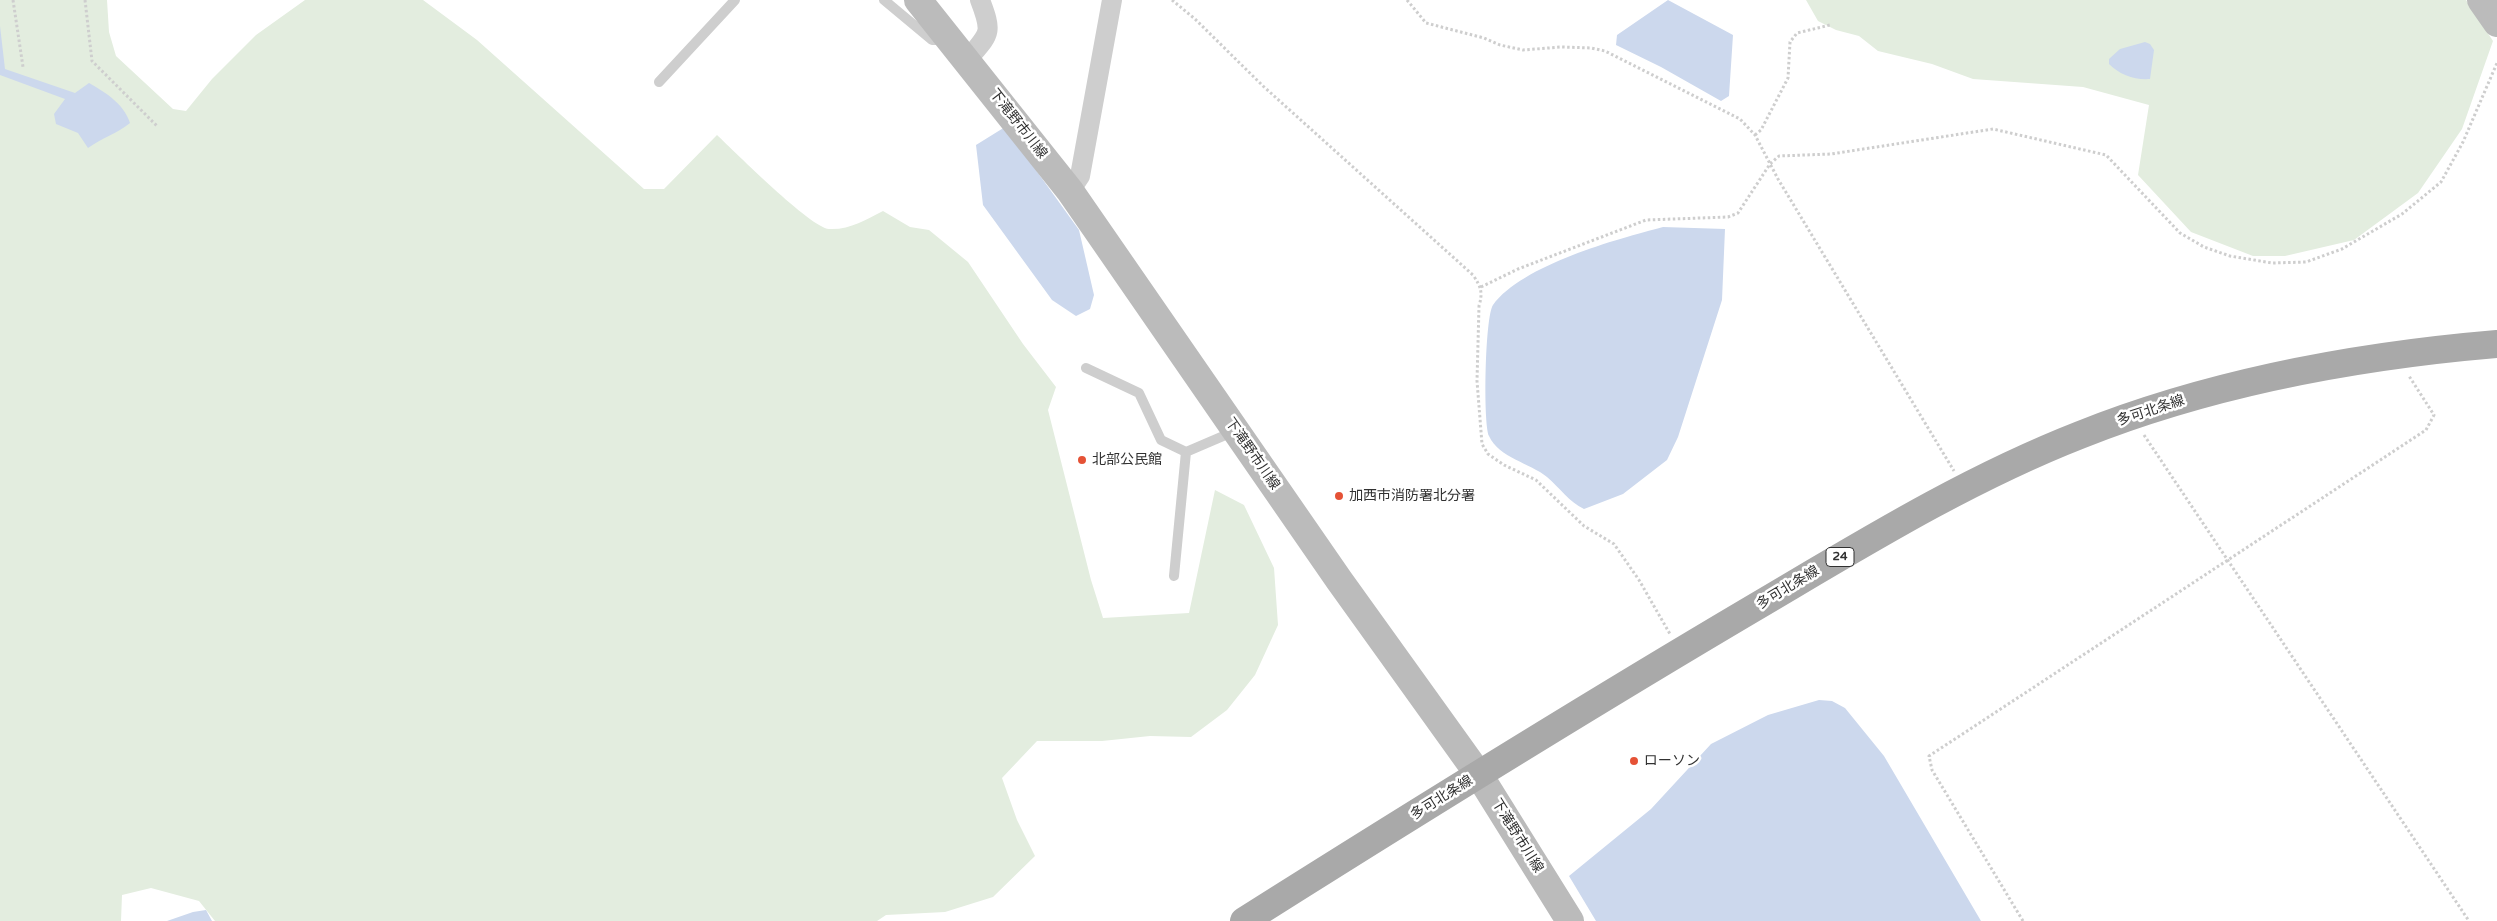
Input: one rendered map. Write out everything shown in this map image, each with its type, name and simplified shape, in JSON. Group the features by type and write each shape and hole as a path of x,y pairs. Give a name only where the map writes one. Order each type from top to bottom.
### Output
{"main road":[{"name":"下滝野市川線","path":"918,0 1070,191 1339,580 1479,775 1570,921"},
{"path":"2481,0 2497,23"},
{"name":"多可北条線","path":"1244,921 1679,652 1889,528 1964,488 2078,436 2131,416 2207,393 2309,368 2401,354 2497,344"}],"street":[{"path":"959,50 986,37 989,25 980,0"},
{"path":"1070,191 1080,176 1112,0"}],"lane":[{"path":"659,82 735,0"},
{"path":"884,0 932,40 959,50"},
{"path":"1086,368 1139,393 1161,440 1186,452 1236,431"},
{"path":"1174,576 1186,452"}],"path":[{"path":"13,0 23,66"},
{"path":"85,0 92,61 158,127"},
{"path":"1172,0 1195,19 1263,86 1482,286 1477,381 1482,444 1488,454 1504,465 1536,480 1584,526 1614,544 1640,580 1679,652"},
{"path":"1407,0 1426,23 1484,38 1500,45 1523,50 1561,47 1592,48 1605,51 1740,118 1755,135 1770,164 1964,488"},
{"path":"1755,135 1761,130 1788,78 1790,42 1797,33 1830,25"},
{"path":"1482,286 1518,269 1646,220 1728,216 1738,213 1770,164 1779,156 1830,154 1992,129 2106,155 2180,233 2204,247 2230,256 2272,263 2306,262 2342,249 2402,214 2441,182 2463,142 2497,63"},
{"path":"2024,921 1932,770 1929,756 2229,562 2426,430 2434,415 2411,382 2401,354"},
{"path":"2131,416 2469,921"}],"green space":[{"path":"0,0 107,0 109,32 116,56 173,109 186,111 212,79 256,35 305,0 423,0 477,40 644,189 664,189 717,135 790,203 820,225 829,229 844,228 857,224 883,211 910,227 929,230 968,262 1023,344 1056,387 1048,410 1091,580 1103,618 1189,613 1215,490 1244,505 1274,568 1278,625 1255,675 1227,710 1191,737 1150,736 1102,741 1037,741 1002,778 1017,820 1035,856 993,897 945,912 886,915 877,921 215,921 199,901 151,888 122,895 121,921 0,921"},
{"path":"1806,0 2466,0 2493,41 2462,129 2418,193 2354,240 2285,256 2253,256 2191,232 2138,175 2149,105 2083,87 1973,79 1932,64 1878,51 1859,36 1836,30 1818,21"}],"water":[{"path":"1668,0 1733,35 1729,96 1721,101 1661,67 1616,45 1617,35"},
{"path":"0,26 5,69 75,93 89,83 119,104 130,123 88,148 78,133 56,124 54,114 65,99 0,75"},
{"path":"2145,42 2150,44 2154,50 2150,79 2138,79 2128,76 2109,64 2109,59 2120,49"},
{"path":"1005,127 1079,230 1094,295 1090,309 1076,316 1052,300 983,205 976,145"},
{"path":"1663,227 1725,229 1722,300 1678,437 1667,460 1623,494 1584,509 1569,499 1540,472 1500,450 1489,436 1486,391 1490,313 1493,305 1507,291 1547,266 1597,246"},
{"path":"1819,700 1832,701 1845,708 1884,756 1981,921 1596,921 1569,876 1651,809 1711,744 1768,715"},
{"path":"206,910 212,921 167,921 193,912"}],"place":[{"name":"北部公民館","path":"1082,460"},
{"name":"加西市消防署北分署","path":"1339,496"},
{"name":"ローソン","path":"1634,761"}]}
